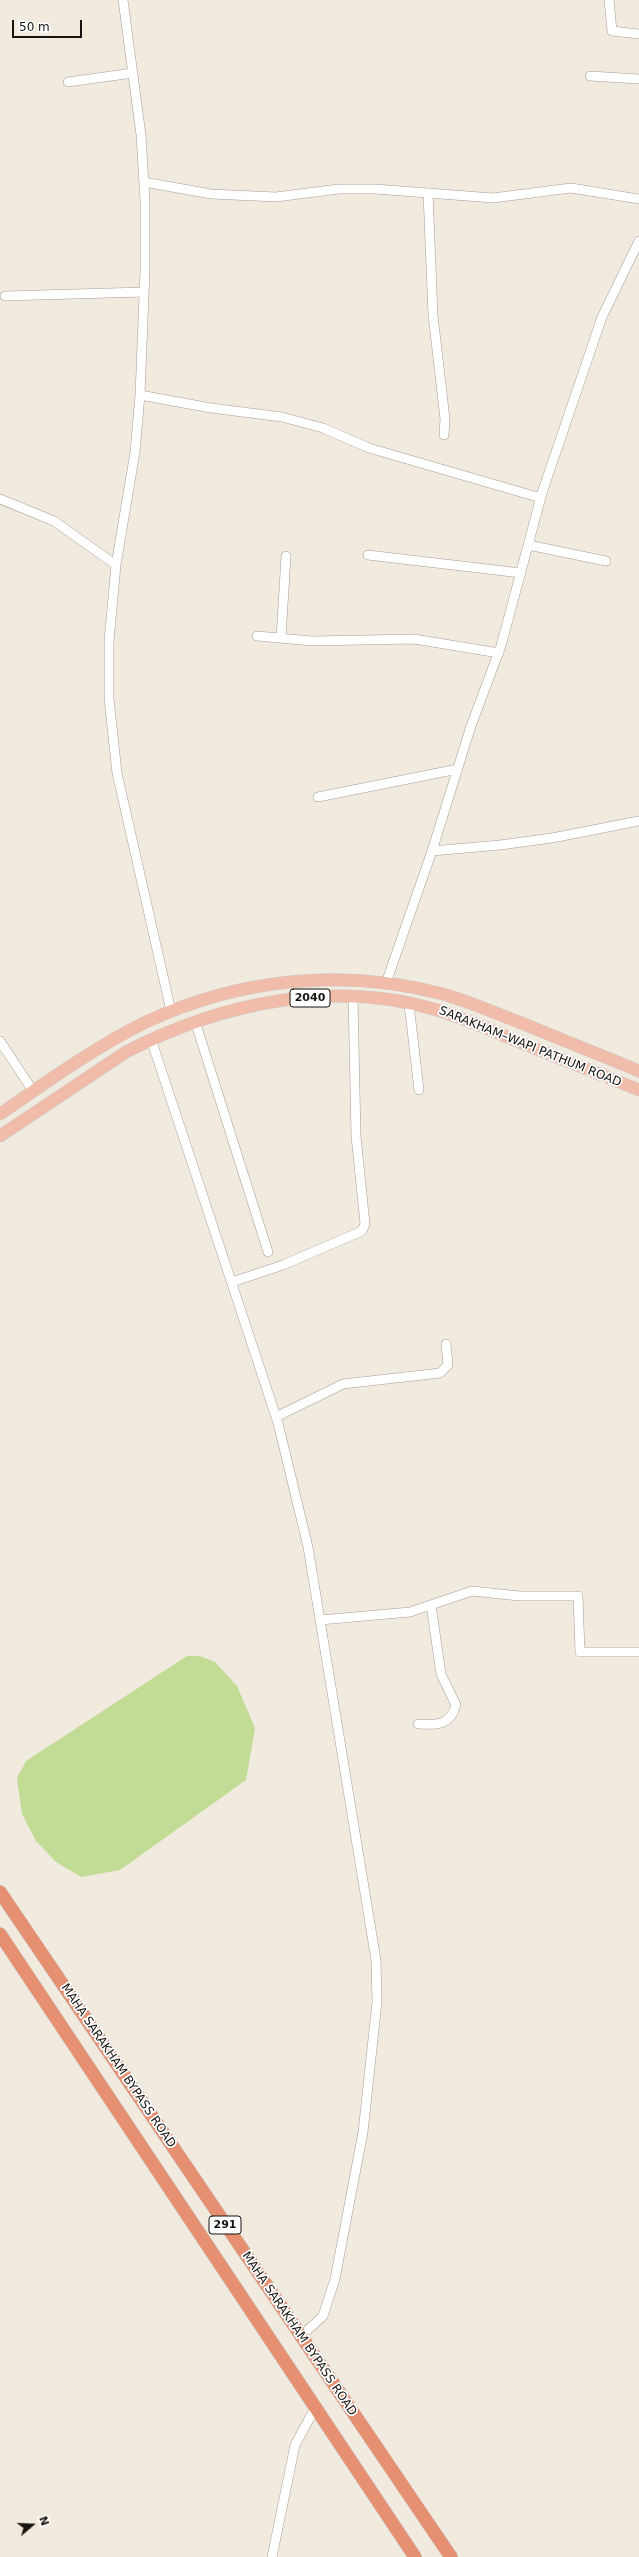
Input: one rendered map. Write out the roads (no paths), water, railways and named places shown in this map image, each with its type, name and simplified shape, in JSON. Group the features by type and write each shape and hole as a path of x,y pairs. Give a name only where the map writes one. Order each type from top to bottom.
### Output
{"highway":[{"name":"MAHA SARAKHAM BYPASS ROAD","path":"0,1892 451,2557"},
{"name":"MAHA SARAKHAM BYPASS ROAD","path":"0,1934 415,2557"}],"main road":[{"name":"SARAKHAM–WAPI PATHUM ROAD","path":"0,1114 33,1091 118,1037 171,1011 218,994 291,981 342,979 386,983 442,994 473,1004 639,1071"},
{"name":"SARAKHAM–WAPI PATHUM ROAD","path":"0,1136 126,1052 151,1039 195,1021 249,1005 294,998 353,996 409,1004 465,1019 639,1090"}],"street":[{"path":"123,0 133,73 144,182 144,292 140,395 135,452 116,565 109,641 109,699 117,773 171,1011"},
{"path":"609,0 612,30 639,34"},
{"path":"68,82 133,73"},
{"path":"590,76 639,78"},
{"path":"144,182 211,194 276,197 339,189 494,198 570,188 639,199"},
{"path":"428,193 433,315 445,419 444,435"},
{"path":"386,983 432,851 458,769 499,653 541,498 602,317 639,241"},
{"path":"6,296 144,292"},
{"path":"140,395 211,408 282,416 323,428 369,448 541,498"},
{"path":"0,499 54,521 116,565"},
{"path":"528,545 606,561"},
{"path":"281,638 286,556"},
{"path":"368,556 521,572"},
{"path":"257,636 312,641 414,639 499,653"},
{"path":"318,797 458,769"},
{"path":"432,851 538,840 639,821"},
{"path":"232,1282 283,1266 362,1231 365,1224 356,1136 353,996"},
{"path":"409,1004 419,1090"},
{"path":"195,1021 268,1252"},
{"path":"151,1039 276,1416 308,1547 376,1960 377,2002 363,2132 335,2279 323,2316 301,2336"},
{"path":"0,1041 33,1091"},
{"path":"276,1416 343,1384 440,1373 448,1365 446,1344"},
{"path":"320,1620 410,1612 472,1591 518,1596 578,1596 580,1652 639,1652"},
{"path":"418,1724 442,1724 448,1720 456,1705 441,1674 431,1605"},
{"path":"272,2557 295,2445 315,2408"}]}
